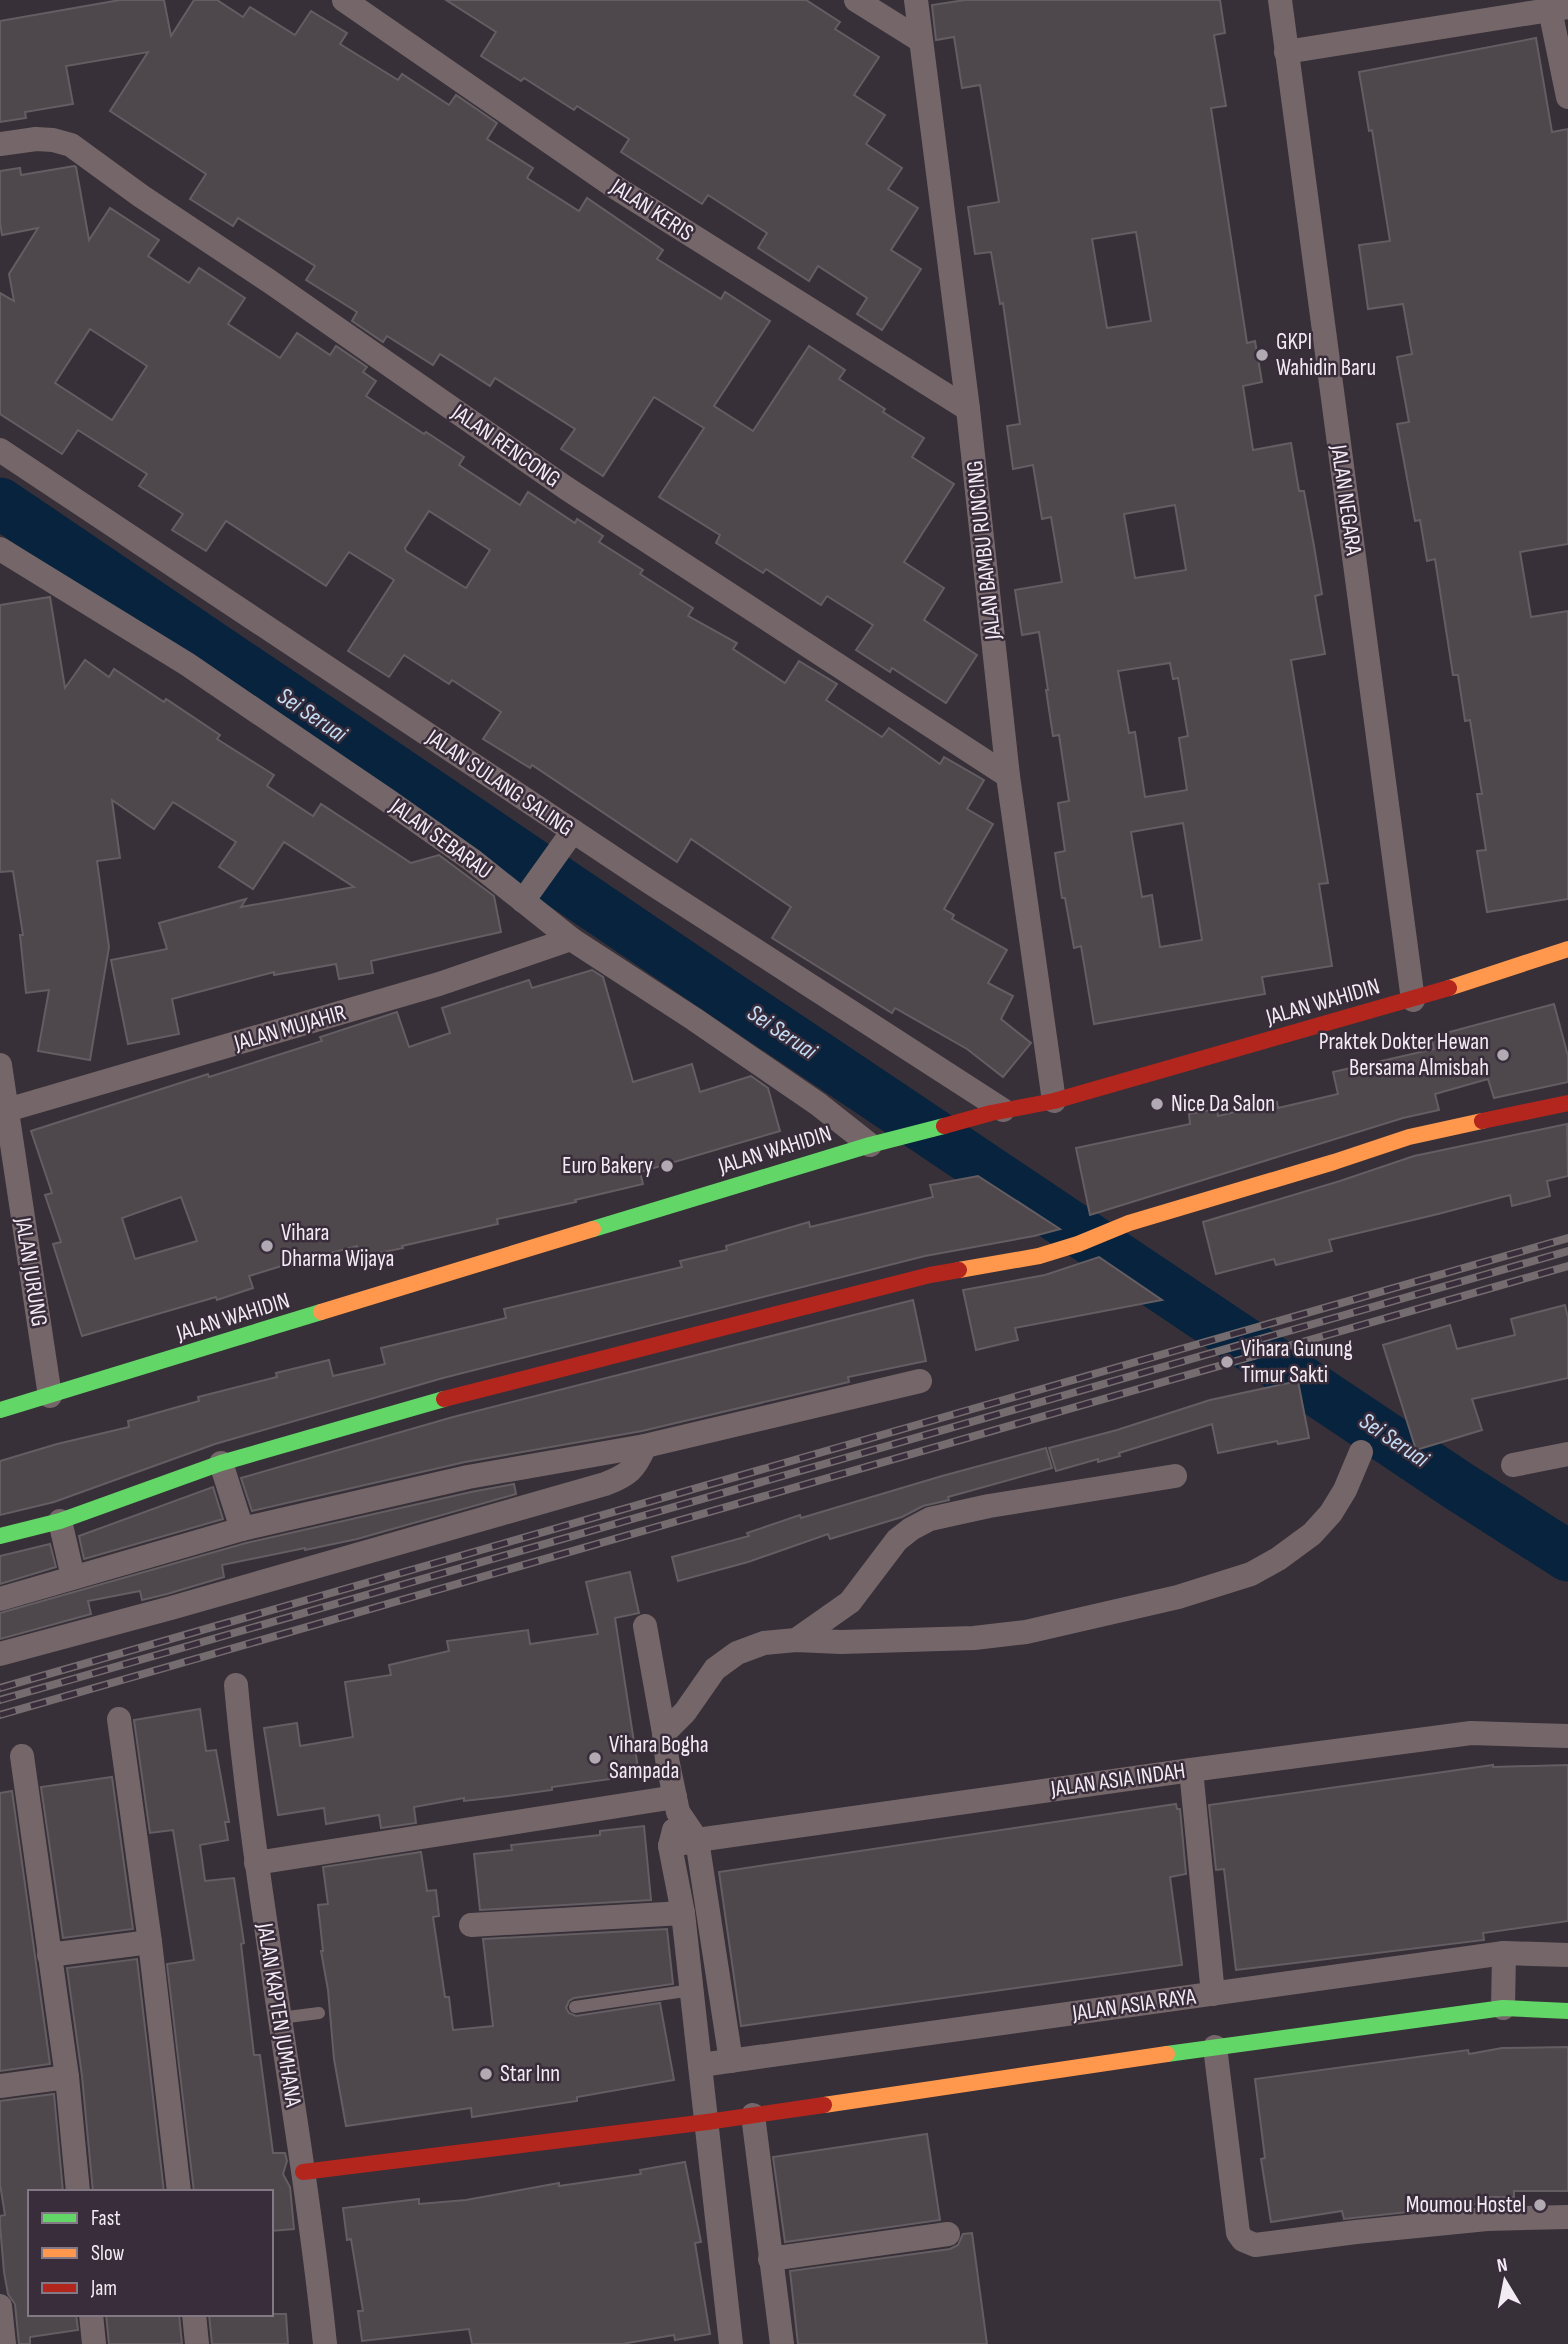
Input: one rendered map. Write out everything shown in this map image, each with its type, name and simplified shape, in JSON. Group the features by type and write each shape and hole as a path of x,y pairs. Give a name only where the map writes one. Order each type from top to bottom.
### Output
{"street":[{"name":"JALAN KERIS","path":"344,0 618,189 968,409"},
{"path":"856,0 920,40"},
{"name":"JALAN BAMBU RUNCING","path":"916,0 968,409 1008,776 1054,1101"},
{"name":"JALAN NEGARA","path":"1280,0 1413,1000"},
{"path":"1286,52 1555,6 1568,97"},
{"name":"JALAN RENCONG","path":"0,144 36,139 71,145 566,488 1008,776"},
{"name":"JALAN SULANG SALING","path":"0,450 569,836 997,1111"},
{"name":"JALAN SEBARAU","path":"0,549 187,664 472,860 529,893 571,939 878,1143"},
{"path":"529,893 569,836"},
{"name":"JALAN MUJAHIR","path":"7,1110 439,984 571,939"},
{"name":"JALAN WAHIDIN","path":"0,1410 878,1143 997,1111 1054,1101 1413,1000 1568,949"},
{"name":"JALAN JURUNG","path":"0,1065 50,1396"},
{"path":"0,1536 60,1521 221,1463 448,1398 930,1275 1039,1256 1078,1244 1129,1223 1334,1163 1409,1137 1568,1103"},
{"path":"0,1599 242,1530 468,1477 645,1446 920,1381"},
{"path":"0,1654 605,1484 629,1473 636,1466 645,1446"},
{"path":"664,1733 685,1712 715,1669 737,1653 764,1643 796,1640 841,1642 974,1638 1027,1632 1178,1597 1251,1574 1278,1559 1312,1534 1325,1520 1345,1490 1361,1452"},
{"path":"1513,1465 1568,1454"},
{"path":"221,1463 242,1530"},
{"path":"796,1640 850,1602 897,1540 930,1518 1175,1476"},
{"path":"60,1521 73,1577"},
{"path":"646,1626 676,1804 697,1840 731,2061"},
{"name":"JALAN KAPTEN JUMHANA","path":"236,1685 257,1863 303,2172 325,2344"},
{"path":"119,1718 150,1942 179,2190"},
{"name":"JALAN ASIA INDAH","path":"670,1846 1191,1770 1471,1734 1568,1736"},
{"path":"22,1756 67,2077 78,2190"},
{"path":"1191,1770 1213,1994"},
{"path":"257,1863 676,1804"},
{"path":"676,1804 670,1846 683,1913 731,2344"},
{"path":"471,1925 683,1913"},
{"path":"49,1955 150,1942"},
{"path":"1503,2008 1504,1953"},
{"name":"JALAN ASIA RAYA","path":"701,2066 1504,1953 1568,1955"},
{"path":"303,2172 707,2122 1503,2008 1568,2011"},
{"path":"1215,2048 1238,2233 1248,2244 1487,2219 1568,2217"},
{"path":"0,2086 67,2077"},
{"path":"753,2115 782,2344"},
{"path":"770,2259 948,2235"},
{"path":"0,2306 4,2344"},
{"path":"91,2316 94,2344"},
{"path":"194,2316 197,2344"}],"lane":[{"path":"575,2007 692,1990"},
{"path":"280,2018 318,2013"}],"building":[{"path":"120,0 164,0 171,36 194,0 217,0 243,17 250,7 295,35 311,11 347,33 340,44 398,80 402,74 449,105 456,95 497,123 487,139 533,168 527,178 579,211 587,198 663,250 657,259 721,299 725,292 770,321 714,406 753,431 809,346 845,370 839,379 924,438 912,457 954,484 904,562 944,588 924,620 977,655 946,703 892,668 890,672 856,650 873,625 827,596 821,605 766,569 763,573 716,543 720,535 659,497 704,428 654,397 603,476 561,449 575,429 495,378 490,386 440,354 433,365 387,336 383,342 352,321 357,312 306,280 315,266 238,218 233,226 190,199 206,174 110,111 148,52 66,66 73,104 25,112 26,118 0,122 0,21"},
{"path":"446,0 806,0 840,22 835,29 879,57 854,95 885,115 866,144 902,168 888,189 918,208 891,250 921,269 882,330 857,314 867,298 818,266 809,281 758,248 767,233 708,195 702,204 621,152 629,139 577,106 574,110 524,78 521,81 481,56 496,32"},
{"path":"965,0 1220,0 1225,33 1214,35 1226,106 1211,108 1247,343 1255,341 1262,382 1243,386 1253,450 1291,443 1299,491 1304,491 1322,594 1315,596 1325,654 1291,660 1328,883 1319,884 1332,966 1262,977 1265,994 1094,1024 1081,946 1074,948 1055,853 1065,851 1058,803 1069,801 1059,735 1053,736 1039,632 1022,635 1015,590 1062,582 1051,517 1042,519 1033,465 1013,469 1007,426 1020,424 1003,303 1000,304 991,252 975,254 968,207 999,202 980,85 962,88 954,37 936,40 932,5","holes":["1136,232 1151,321 1107,328 1092,239","1175,505 1186,570 1135,578 1124,514","1170,663 1173,679 1178,678 1188,736 1179,738 1187,790 1145,797 1135,732 1129,733 1118,671","1183,823 1202,940 1160,947 1152,895 1142,897 1131,832"]},
{"path":"1536,38 1552,132 1568,129 1568,544 1520,552 1531,617 1568,611 1568,899 1487,912 1477,851 1486,850 1477,794 1482,794 1470,720 1465,721 1458,675 1453,675 1435,559 1427,561 1420,520 1415,521 1397,424 1409,422 1397,357 1412,354 1403,304 1368,309 1359,245 1390,241 1372,130 1369,131 1359,72"},
{"path":"76,167 89,240 110,208 159,240 148,256 189,283 199,268 245,298 228,324 280,358 297,333 330,355 336,346 367,367 363,372 376,381 366,396 464,457 459,465 520,505 528,492 575,523 577,519 603,536 599,542 643,570 640,574 693,608 688,616 737,643 733,649 785,683 799,661 837,684 826,700 882,737 889,728 940,764 944,757 984,780 967,809 993,824 944,909 954,915 952,919 1007,950 988,983 1013,996 1001,1019 1031,1043 1003,1077 967,1049 895,1008 892,1013 772,938 791,907 691,839 677,862 532,765 530,768 483,739 501,712 452,680 449,684 404,655 389,677 348,651 394,580 349,552 326,586 226,521 206,551 172,530 183,514 139,486 147,474 78,430 62,454 0,414 0,293 14,301 9,274 38,228 2,235 0,171 20,168 21,175","holes":["90,329 147,366 112,420 55,383","429,511 490,550 466,588 406,551 405,548"]},
{"path":"50,597 65,688 85,660 109,677 114,669 220,735 217,739 274,775 267,786 313,816 321,804 411,863 439,855 494,896 501,932 371,961 373,973 339,979 336,964 274,975 274,972 172,999 179,1034 128,1044 111,960 167,949 159,923 246,899 241,907 354,887 284,842 253,889 219,867 236,842 173,802 154,829 112,800 120,858 97,861 109,947 90,1060 38,1051 49,990 26,993 20,935 23,935 13,871 0,872 0,605"},
{"path":"592,970 603,977 633,1082 692,1064 700,1092 751,1076 768,1088 780,1131 640,1172 643,1184 497,1219 498,1224 402,1246 403,1248 359,1257 357,1246 288,1264 249,1276 253,1288 82,1336 53,1244 61,1242 45,1195 52,1193 31,1131 208,1074 209,1077 322,1041 320,1037 397,1012 409,1047 450,1033 442,1008 529,980 532,988","holes":["181,1197 197,1241 135,1259 122,1218"]},
{"path":"1554,1004 1568,1056 1568,1082 1494,1098 1488,1079 1435,1094 1439,1110 1403,1118 1090,1215 1076,1148 1190,1124 1189,1114 1217,1109 1218,1116 1277,1102 1278,1108 1338,1094 1333,1072 1434,1049 1431,1037"},
{"path":"1567,1124 1568,1176 1547,1181 1550,1196 1512,1206 1510,1195 1329,1240 1332,1251 1276,1265 1274,1259 1216,1274 1203,1222 1414,1156"},
{"path":"978,1176 1060,1229 925,1256 443,1378 215,1444 54,1502 0,1515 0,1461 129,1427 128,1421 199,1401 198,1397 277,1377 276,1373 329,1360 333,1376 385,1364 381,1348 506,1318 504,1309 682,1267 680,1261 727,1250 726,1246 809,1222 810,1227 933,1197 930,1185"},
{"path":"1099,1257 1162,1300 1015,1328 1018,1340 976,1350 963,1290 1045,1275"},
{"path":"913,1300 926,1361 848,1377 849,1382 642,1431 465,1462 252,1511 241,1478 453,1417"},
{"path":"1565,1305 1568,1318 1568,1378 1472,1399 1482,1430 1416,1450 1383,1345 1450,1325 1457,1349 1515,1335 1511,1319"},
{"path":"1298,1381 1309,1438 1278,1444 1277,1441 1218,1453 1212,1424 1119,1453 1120,1456 1056,1471 1049,1448 1117,1430 1210,1400"},
{"path":"1046,1448 1052,1468 948,1497 949,1500 923,1506 902,1517 830,1539 828,1534 748,1562 678,1581 672,1557 749,1536 747,1533 800,1515 801,1518"},
{"path":"514,1484 516,1494 357,1539 222,1565 224,1577 167,1594 142,1600 140,1591 88,1601 91,1614 0,1639 0,1613 246,1543"},
{"path":"213,1487 223,1519 84,1559 79,1536"},
{"path":"50,1544 56,1567 0,1584 0,1556"},
{"path":"630,1572 639,1613 615,1618 639,1775 552,1787 552,1790 464,1801 464,1798 414,1807 416,1823 381,1828 379,1815 326,1824 324,1808 278,1815 264,1728 297,1723 300,1746 353,1737 345,1682 391,1675 389,1665 449,1651 447,1641 528,1630 530,1644 598,1634 586,1582"},
{"path":"200,1709 206,1751 216,1750 229,1822 225,1822 228,1840 200,1845 205,1881 234,1878 244,1943 241,1944 254,2055 260,2055 273,2153 285,2153 287,2161 283,2174 290,2187 294,2229 273,2231 273,2190 194,2190 167,1964 194,1960 173,1830 150,1833 134,1720"},
{"path":"1493,1765 1568,1765 1568,1921 1483,1933 1484,1940 1236,1970 1224,1869 1216,1870 1209,1805"},
{"path":"112,1777 133,1929 63,1938 41,1787"},
{"path":"12,1791 50,2064 0,2071 0,1793"},
{"path":"1176,1804 1177,1809 1180,1809 1186,1874 1170,1877 1182,1965 741,2026 719,1872"},
{"path":"644,1826 651,1900 480,1910 474,1854 512,1850 511,1845 600,1835 600,1831"},
{"path":"421,1852 427,1891 436,1890 439,1916 433,1917 445,1997 449,1997 453,2030 493,2026 483,1939 667,1929 673,1984 574,1998 566,2008 576,2016 660,2003 674,2080 577,2097 577,2101 472,2117 471,2108 346,2126 334,2059 328,1990 321,1951 318,1905 328,1904 323,1867"},
{"path":"137,1959 164,2190 93,2190 82,2076 67,1968"},
{"path":"1568,2047 1568,2191 1514,2191 1514,2197 1482,2197 1483,2203 1454,2207 1344,2219 1342,2211 1271,2222 1261,2159 1265,2158 1255,2079 1468,2050 1469,2054 1502,2048"},
{"path":"54,2094 63,2190 28,2190 28,2316 76,2316 78,2330 30,2337 30,2344 19,2344 15,2304 8,2294 4,2272 0,2225 0,2216 5,2215 0,2184 0,2101"},
{"path":"927,2134 940,2220 785,2242 773,2157"},
{"path":"685,2162 701,2242 695,2243 710,2334 675,2340 674,2335 622,2344 472,2344 469,2329 362,2341 358,2311 363,2311 351,2239 347,2240 343,2208 419,2199 419,2204 466,2200 559,2183 559,2186 641,2174 640,2170"},
{"path":"972,2233 987,2344 798,2344 790,2271 950,2249 958,2245 963,2234"},
{"path":"286,2314 288,2344 212,2344 209,2316"},
{"path":"106,2316 179,2316 182,2344 109,2344"}],"waterway":[{"name":"Sei Seruai","path":"0,503 735,1001 1457,1485 1568,1556"}],"railway":[{"path":"0,1688 1568,1238"},
{"path":"0,1700 1568,1251"},
{"path":"0,1715 1568,1266"}],"traffic: fast":[{"path":"593,1229 870,1145 944,1126"},
{"path":"0,1410 321,1312"},
{"path":"0,1536 60,1521 221,1463 444,1399"},
{"path":"1167,2054 1503,2008 1568,2011"}],"traffic: slow":[{"path":"1449,988 1568,949"},
{"path":"959,1270 1039,1256 1078,1244 1129,1223 1409,1137 1482,1121"},
{"path":"321,1312 593,1229"},
{"path":"824,2105 1167,2054"}],"traffic: jam":[{"path":"944,1126 991,1113 1054,1101 1449,988"},
{"path":"1482,1121 1568,1103"},
{"path":"444,1399 930,1275 959,1270"},
{"path":"303,2172 824,2105"}],"place":[{"name":"GKPI Wahidin Baru","path":"1262,355"},
{"name":"Praktek Dokter Hewan Bersama Almisbah","path":"1503,1055"},
{"name":"Nice Da Salon","path":"1157,1104"},
{"name":"Euro Bakery","path":"667,1166"},
{"name":"Vihara Dharma Wijaya","path":"267,1246"},
{"name":"Vihara Gunung Timur Sakti","path":"1227,1362"},
{"name":"Vihara Bogha Sampada","path":"595,1758"},
{"name":"Star Inn","path":"486,2074"},
{"name":"Moumou Hostel","path":"1540,2205"}]}
